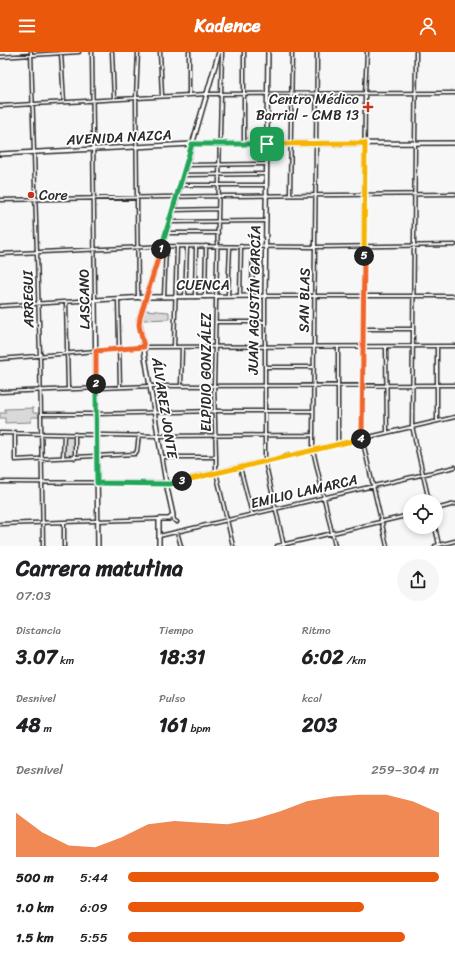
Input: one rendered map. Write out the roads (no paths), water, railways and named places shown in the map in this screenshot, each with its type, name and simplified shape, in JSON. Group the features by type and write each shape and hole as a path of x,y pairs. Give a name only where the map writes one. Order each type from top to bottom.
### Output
{"street":[{"path":"30,52 32,56"},
{"path":"0,57 80,52"},
{"name":"LASCANO","path":"92,52 98,546"},
{"path":"112,52 114,99"},
{"path":"138,52 136,98 138,298"},
{"path":"160,52 162,96"},
{"path":"189,52 189,95"},
{"name":"ÁLVAREZ JONTE","path":"173,515 166,483 139,320 164,246 169,222 219,52"},
{"name":"ELPIDIO GONZÁLEZ","path":"222,52 214,386 215,436 216,472 232,546"},
{"path":"244,52 244,144"},
{"name":"JUAN AGUSTÍN GARCÍA","path":"268,52 264,435 265,461 284,545"},
{"path":"290,195 292,52"},
{"name":"SAN BLAS","path":"317,52 313,450 336,546"},
{"path":"367,52 365,94 362,438 387,546"},
{"path":"416,52 412,426 427,494"},
{"path":"61,53 64,102"},
{"name":"ARREGUI","path":"32,56 40,356 43,546"},
{"path":"0,106 206,94 455,93"},
{"name":"AVENIDA NAZCA","path":"0,154 192,144 455,143"},
{"path":"186,165 266,164"},
{"path":"183,175 266,174"},
{"path":"180,185 266,185"},
{"path":"0,200 455,194"},
{"path":"173,210 218,209"},
{"path":"169,222 266,221"},
{"path":"166,233 218,233"},
{"path":"0,254 164,246 230,247 455,244"},
{"path":"164,246 164,297"},
{"path":"174,347 177,246"},
{"path":"185,296 187,246"},
{"path":"195,297 196,246"},
{"path":"205,297 206,246"},
{"path":"240,296 241,246"},
{"path":"252,296 253,246"},
{"path":"228,296 230,247"},
{"name":"CUENCA","path":"0,306 185,296 455,296"},
{"path":"118,299 120,387"},
{"path":"66,302 68,389"},
{"path":"216,322 265,322"},
{"path":"363,329 412,329"},
{"path":"0,359 144,347 265,348 455,346"},
{"path":"181,386 182,347"},
{"path":"338,347 338,444"},
{"path":"386,347 387,432"},
{"path":"437,347 437,421"},
{"path":"265,368 314,367"},
{"path":"0,392 151,386 455,385"},
{"path":"41,414 313,411"},
{"path":"0,482 170,484 455,417"},
{"path":"0,433 15,432 159,436 313,435"},
{"path":"15,432 15,460 135,454 137,452 139,435"},
{"path":"63,458 64,434"},
{"path":"75,434 75,458"},
{"path":"162,457 216,457"},
{"path":"240,467 252,514"},
{"name":"EMILIO LAMARCA","path":"159,536 455,467"},
{"path":"443,507 455,504"},
{"path":"0,524 169,519 173,515 174,520 177,522"},
{"path":"278,546 403,516"},
{"path":"159,519 159,546"},
{"path":"64,522 64,546"},
{"path":"177,532 181,546"},
{"path":"436,534 439,546"},
{"path":"435,546 455,541"}],"place":[{"name":"Centro Médico Barrial - CMB 13","path":"368,107"},
{"name":"Core","path":"31,195"}]}
